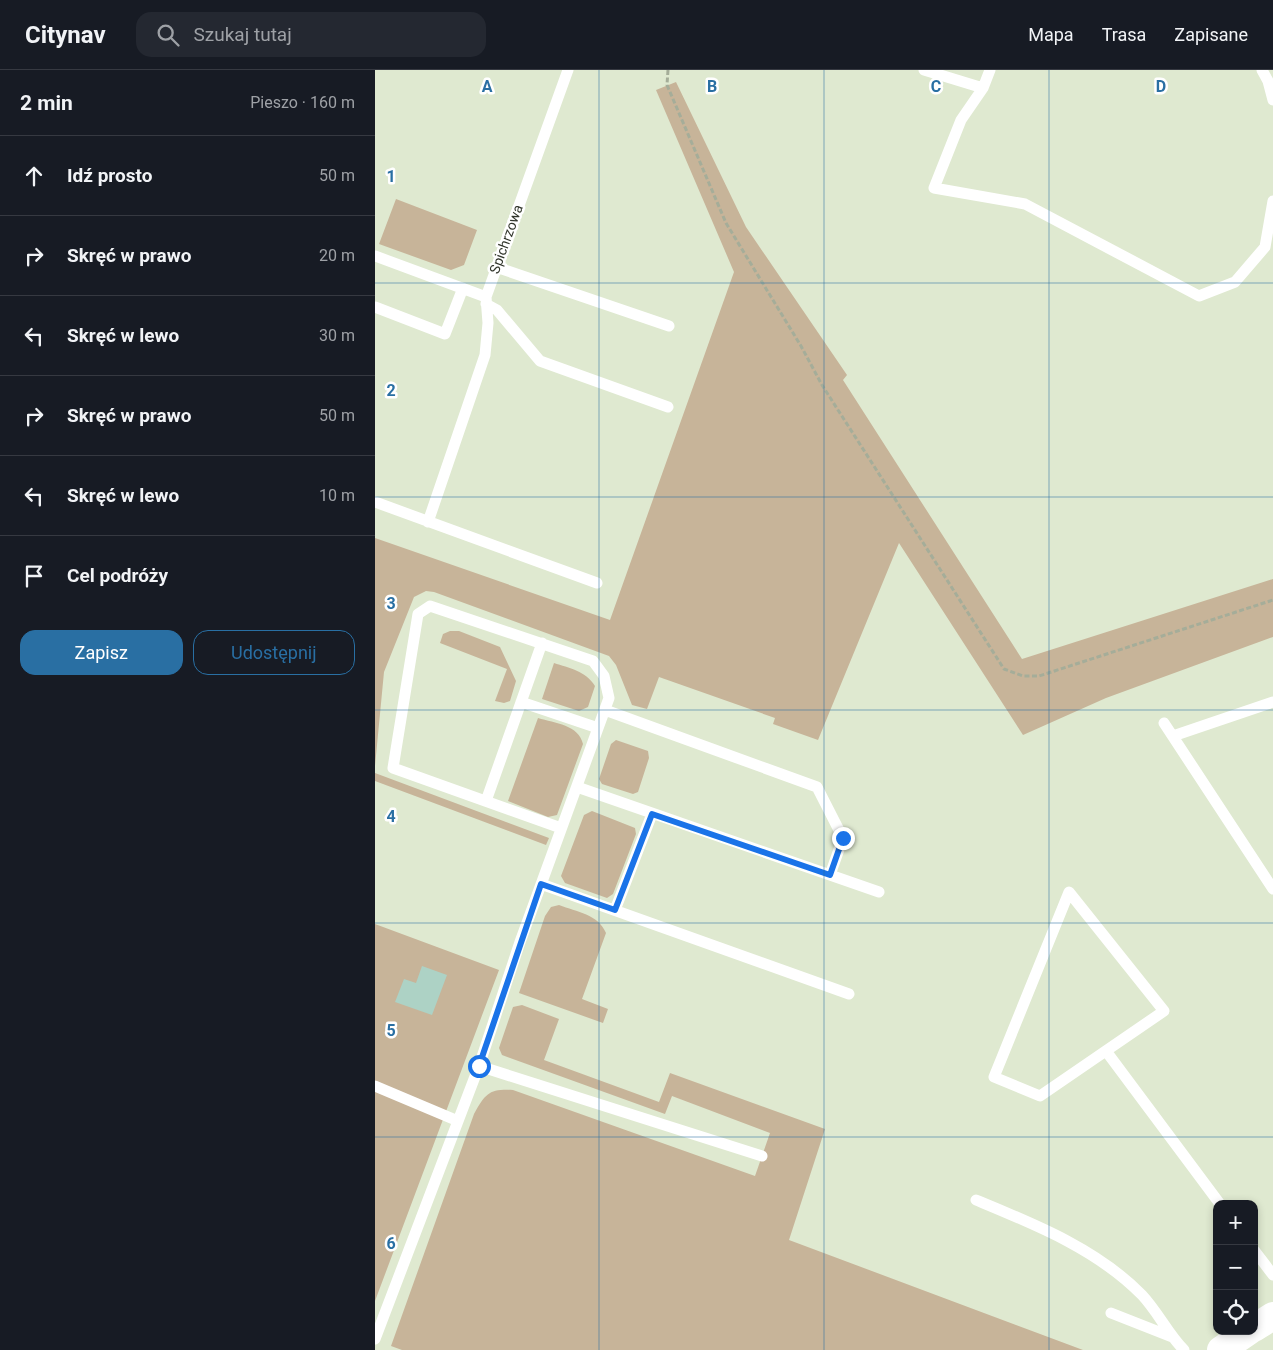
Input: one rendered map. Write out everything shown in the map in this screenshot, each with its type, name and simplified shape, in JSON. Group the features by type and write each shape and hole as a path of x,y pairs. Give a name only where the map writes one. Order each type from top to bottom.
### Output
{"street":[{"path":"1258,1325 1273,1316"},
{"path":"1221,1350 1243,1335"}],"lane":[{"name":"Spichrzowa","path":"486,300 496,267 568,70"},
{"path":"924,70 983,88"},
{"path":"989,70 983,88 961,120 934,188 1025,204 1199,296 1235,282 1265,247 1273,201"},
{"path":"1262,70 1271,79 1273,100"},
{"path":"375,256 463,288 486,300 497,310 540,361 668,407"},
{"path":"496,267 669,326"},
{"path":"375,307 445,334 463,288"},
{"path":"428,522 485,355 488,323 486,300"},
{"path":"375,502 597,583"},
{"path":"375,1340 479,1066 541,884 609,698 604,676 593,660 430,606 418,614 393,768 561,828"},
{"path":"486,801 542,643"},
{"path":"521,702 598,728"},
{"path":"1173,736 1273,702"},
{"path":"605,710 817,788 843,838 830,875"},
{"path":"1164,722 1273,889"},
{"path":"577,787 879,892"},
{"path":"615,910 652,814"},
{"path":"541,884 849,994"},
{"path":"1069,892 1164,1011 1106,1051 1040,1096 994,1077 1069,892"},
{"path":"1106,1051 1217,1200"},
{"path":"479,1066 762,1156"},
{"path":"375,1086 458,1120"},
{"path":"976,1200 1029,1222 1101,1260 1142,1296 1184,1350"},
{"path":"1258,1255 1273,1275"},
{"path":"1111,1313 1173,1337"}],"path":[{"path":"668,70 667,85 726,222 801,346 822,385 1004,670 1023,676 1039,676 1273,600"}],"shaded area":[{"path":"676,82 746,227 847,375 843,380 1022,659 1273,579 1273,637 1106,698 1023,735 899,543 818,740 773,724 775,718 659,677 647,709 632,705 616,665 609,656 434,592 426,591 414,597 384,672 375,766 375,538 610,620 734,272 656,90"},
{"path":"396,199 477,230 464,265 451,270 379,244"},
{"path":"450,631 459,631 500,647 516,681 510,701 504,703 495,701 507,669 440,643 443,634"},
{"path":"554,663 577,671 587,677 595,686 588,707 579,711 542,699"},
{"path":"538,718 559,723 571,729 581,738 583,744 557,815 548,817 508,801"},
{"path":"616,740 648,751 649,758 638,792 633,794 602,784 599,779 611,744"},
{"path":"375,773 549,838 546,845 375,781"},
{"path":"592,811 635,828 636,834 613,894 607,898 565,883 561,876 584,815"},
{"path":"559,905 592,918 598,922 606,933 582,999 608,1009 603,1023 519,993 545,916 551,907"},
{"path":"375,924 499,970 375,1301"},
{"path":"522,1005 559,1019 544,1060 659,1102 670,1073 825,1129 789,1240 1083,1350 402,1350 391,1346 474,1114 485,1097 493,1092 513,1090 755,1176 770,1133 672,1096 665,1114 502,1055 499,1048 513,1007"}],"water":[{"path":"422,966 447,975 432,1015 395,1002 404,979 416,983"}],"route":[{"path":"479,1066 541,884 615,910 652,814 830,875 843,838"}]}
